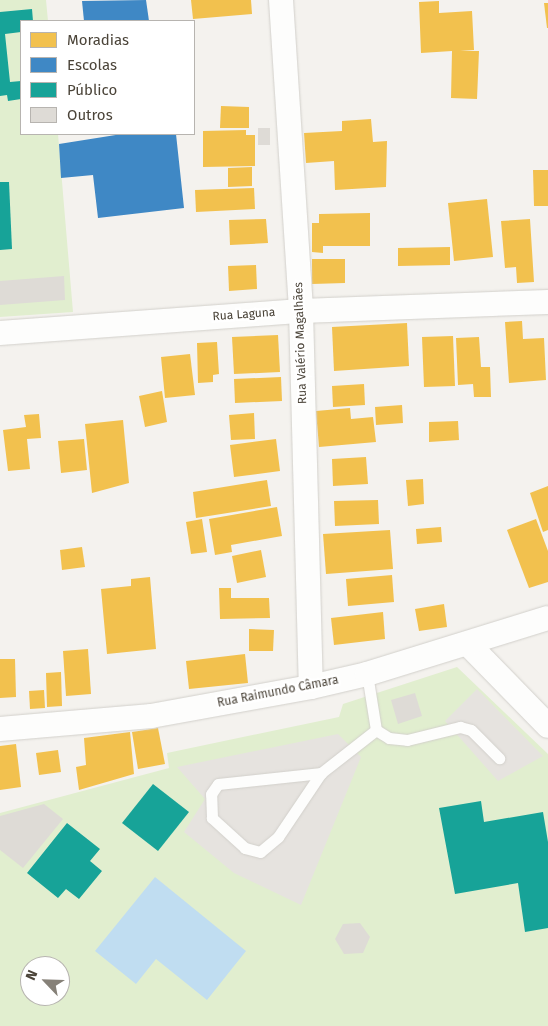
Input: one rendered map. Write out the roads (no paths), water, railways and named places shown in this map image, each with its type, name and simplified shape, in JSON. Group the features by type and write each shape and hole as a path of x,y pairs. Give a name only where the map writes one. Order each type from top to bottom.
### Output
{"street":[{"name":"Rua Valério Magalhães","path":"281,0 301,310 311,687"},
{"name":"Rua Laguna","path":"0,332 301,310 548,302"},
{"name":"Rua Raimundo Câmara","path":"0,729 151,716 311,687 368,674 469,645 548,618"},
{"path":"469,645 548,726"}],"lane":[{"path":"368,674 376,730"},
{"path":"376,730 389,738 407,740 460,728 471,730 499,758"},
{"path":"321,773 218,784 211,794 212,818 245,848 260,852 284,829 321,773 376,730"}],"water":[{"path":"155,877 246,951 207,1000 156,959 136,984 95,951"}]}
